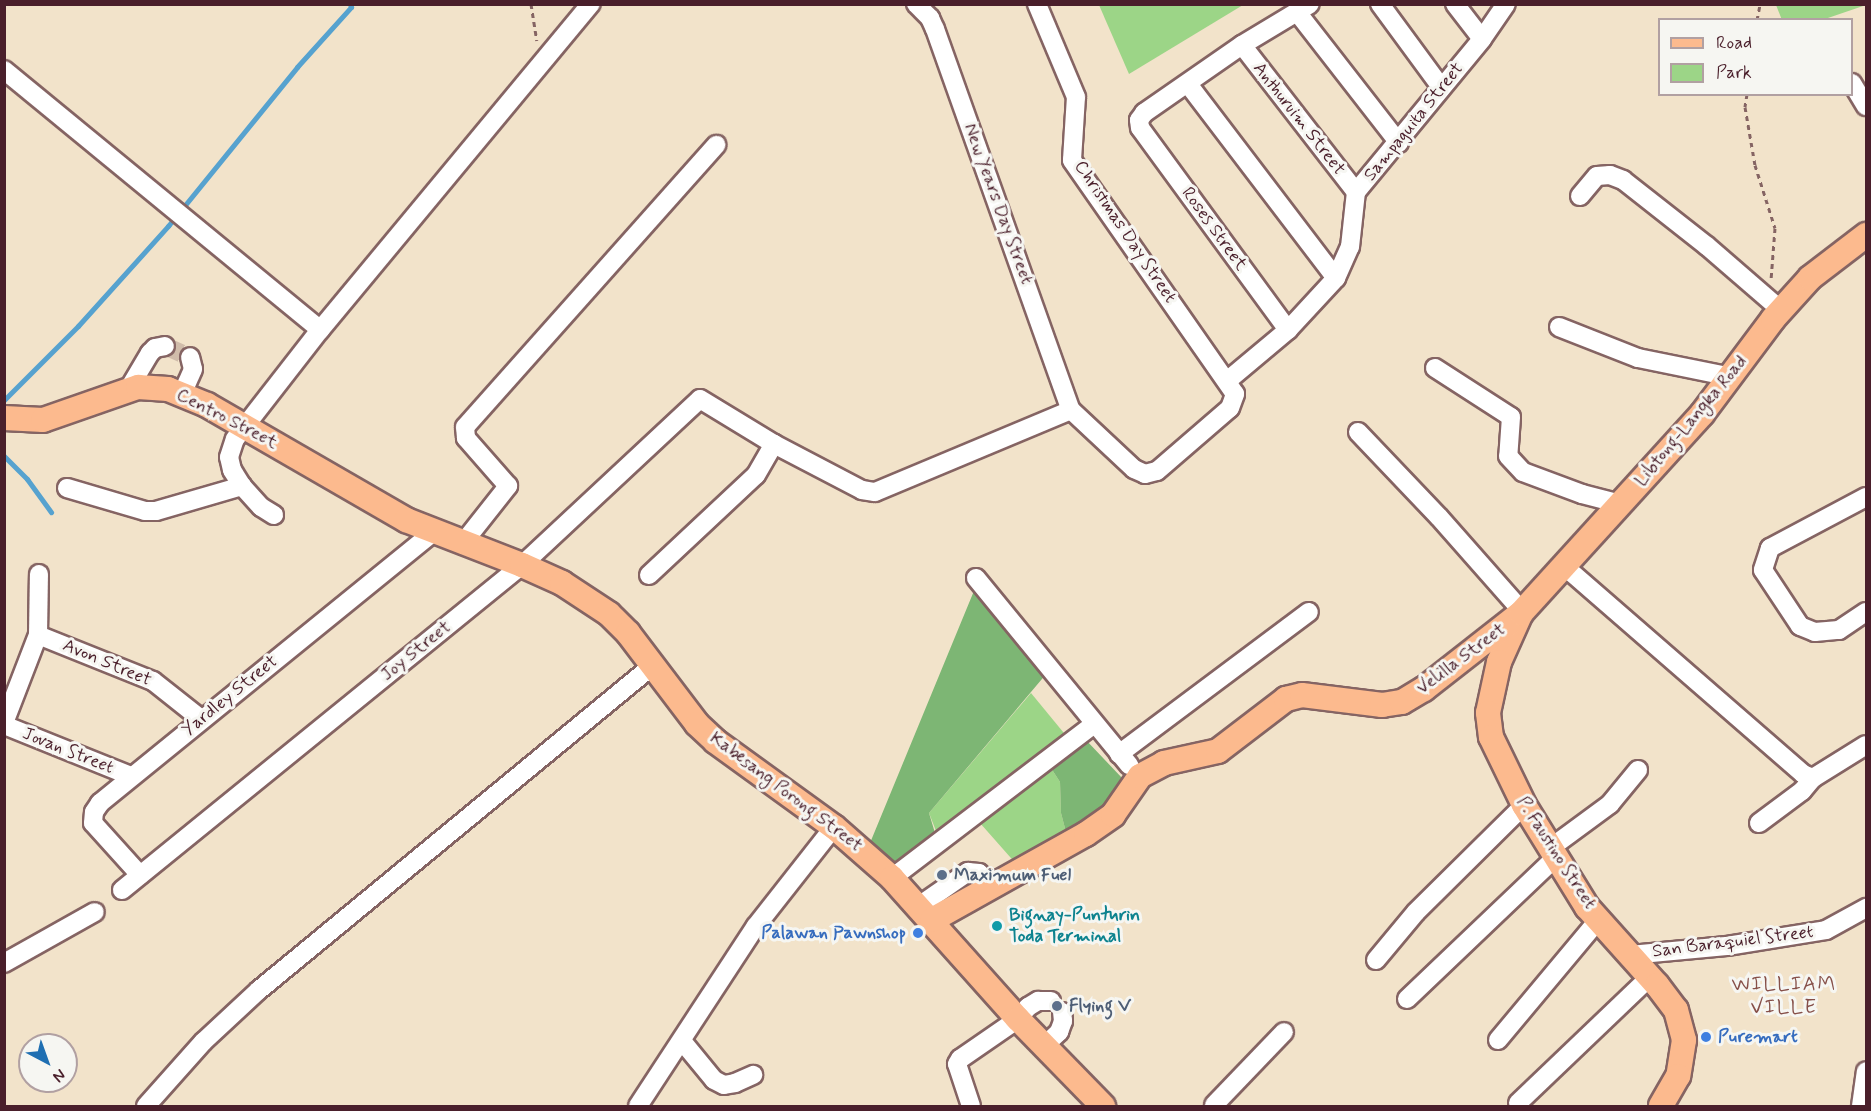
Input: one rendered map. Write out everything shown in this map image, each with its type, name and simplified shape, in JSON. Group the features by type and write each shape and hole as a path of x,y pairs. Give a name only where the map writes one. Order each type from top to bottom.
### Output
{"main road":[{"name":"Libtong-Langka Road","path":"1521,612 1702,414 1781,310 1810,278 1866,235"},
{"name":"Centro Street","path":"15,419 43,420 128,390 152,387 182,394 244,426 406,520 433,532"},
{"name":"Kabesang Porong Street","path":"433,532 522,565 562,583 609,614 628,633 697,724 715,741 834,827 892,878 934,908 1018,1019 1103,1107"},
{"name":"P. Faustino Street","path":"1521,612 1499,662 1488,713 1491,736 1524,805 1552,854 1599,919 1676,1010 1684,1040 1678,1076 1661,1107"},
{"name":"Velilla Street","path":"934,908 991,888 1086,834 1113,815 1140,776 1164,763 1218,751 1286,699 1302,695 1382,705 1402,702 1521,612"}],"street":[{"path":"274,515 261,507 242,486 232,470 229,457 235,439 320,330 591,4"},
{"name":"New Years Day Street","path":"916,4 930,18 935,29 1071,410"},
{"name":"Christmas Day Street","path":"1037,4 1078,102 1072,160 1227,381"},
{"path":"1380,4 1441,87"},
{"path":"1455,4 1482,39"},
{"name":"Sampaguita Street","path":"1227,381 1288,330 1336,278 1350,247 1356,192 1399,143 1441,87 1482,39 1506,4"},
{"path":"1336,278 1188,84 1242,45 1303,8 1399,143"},
{"name":"Anthuruim Street","path":"1242,45 1356,192"},
{"path":"7,78 190,223 320,330"},
{"name":"Roses Street","path":"1188,84 1144,113 1139,120 1140,128 1288,330"},
{"path":"1853,86 1866,106"},
{"path":"463,543 508,486 466,438 465,427 716,145"},
{"path":"1580,196 1597,176 1610,175 1623,180 1707,246 1781,310"},
{"path":"1559,327 1638,358 1731,377"},
{"path":"128,390 155,348 165,346"},
{"path":"182,394 193,369 190,357"},
{"path":"1435,368 1511,417 1508,456 1523,472 1582,494 1621,504"},
{"path":"649,575 756,475 774,444 862,490 875,492 1071,410 1134,469 1146,474 1157,471 1230,408 1235,394 1227,381"},
{"name":"Joy Street","path":"122,890 522,565 700,399 774,444"},
{"path":"1358,432 1439,517 1521,612"},
{"path":"67,488 145,511 242,486"},
{"path":"1866,497 1770,548 1763,570 1800,626 1815,632 1839,630 1866,612"},
{"name":"Yardley Street","path":"140,875 93,823 94,813 100,803 433,532"},
{"path":"1564,566 1803,774 1814,778"},
{"path":"4,724 38,635 39,574"},
{"path":"976,578 1124,760 1309,612"},
{"name":"Avon Street","path":"38,635 153,681 201,719"},
{"path":"146,1107 203,1042 259,990 652,666"},
{"name":"Jovan Street","path":"4,724 131,776"},
{"path":"892,878 1094,724"},
{"path":"1759,823 1802,792 1814,778 1866,745"},
{"path":"1407,999 1552,854 1610,804 1638,770"},
{"path":"1376,960 1416,912 1524,805"},
{"path":"638,1107 756,926 834,827"},
{"name":"San Baraquiel Street","path":"1630,955 1727,946 1826,930 1866,908"},
{"path":"4,963 95,912"},
{"path":"1498,1040 1599,919"},
{"path":"1518,1102 1650,977"},
{"path":"971,1107 957,1064 1018,1019 1028,1007 1038,1001 1056,1006 1063,1022 1059,1032 1044,1046"},
{"path":"1214,1105 1284,1032"},
{"path":"682,1041 714,1080 723,1085 735,1083 753,1075"},
{"path":"1861,1107 1866,1071"}],"path":[{"path":"531,4 541,64"},
{"path":"1747,96 1746,107 1755,165 1775,228 1773,267"}],"green space":[{"path":"1866,4 1828,18 1781,18 1776,5"},
{"path":"1099,5 1243,5 1129,74"},
{"path":"976,586 1047,673 929,813 935,833 893,866 870,843"},
{"path":"1031,693 1068,738 938,836 929,813"},
{"path":"1085,739 1123,779 1105,807 1067,836 1061,813 1060,782 1051,768"},
{"path":"1051,768 1060,782 1061,813 1067,836 1018,866 980,823"}],"waterway":[{"path":"4,400 78,326 168,226 297,67 351,7 350,4"},
{"path":"4,456 27,479 51,512"}],"tunnel":[{"path":"165,346 190,357"}],"place":[{"name":"Maximum Fuel","path":"942,875"},
{"name":"Bignay-Punturin Toda Terminal","path":"997,926"},
{"name":"Palawan Pawnshop","path":"918,933"},
{"name":"Flying V","path":"1057,1006"},
{"name":"Puremart","path":"1706,1037"}],"district":[{"name":"WILLIAM VILLE","path":"1784,996"}]}
